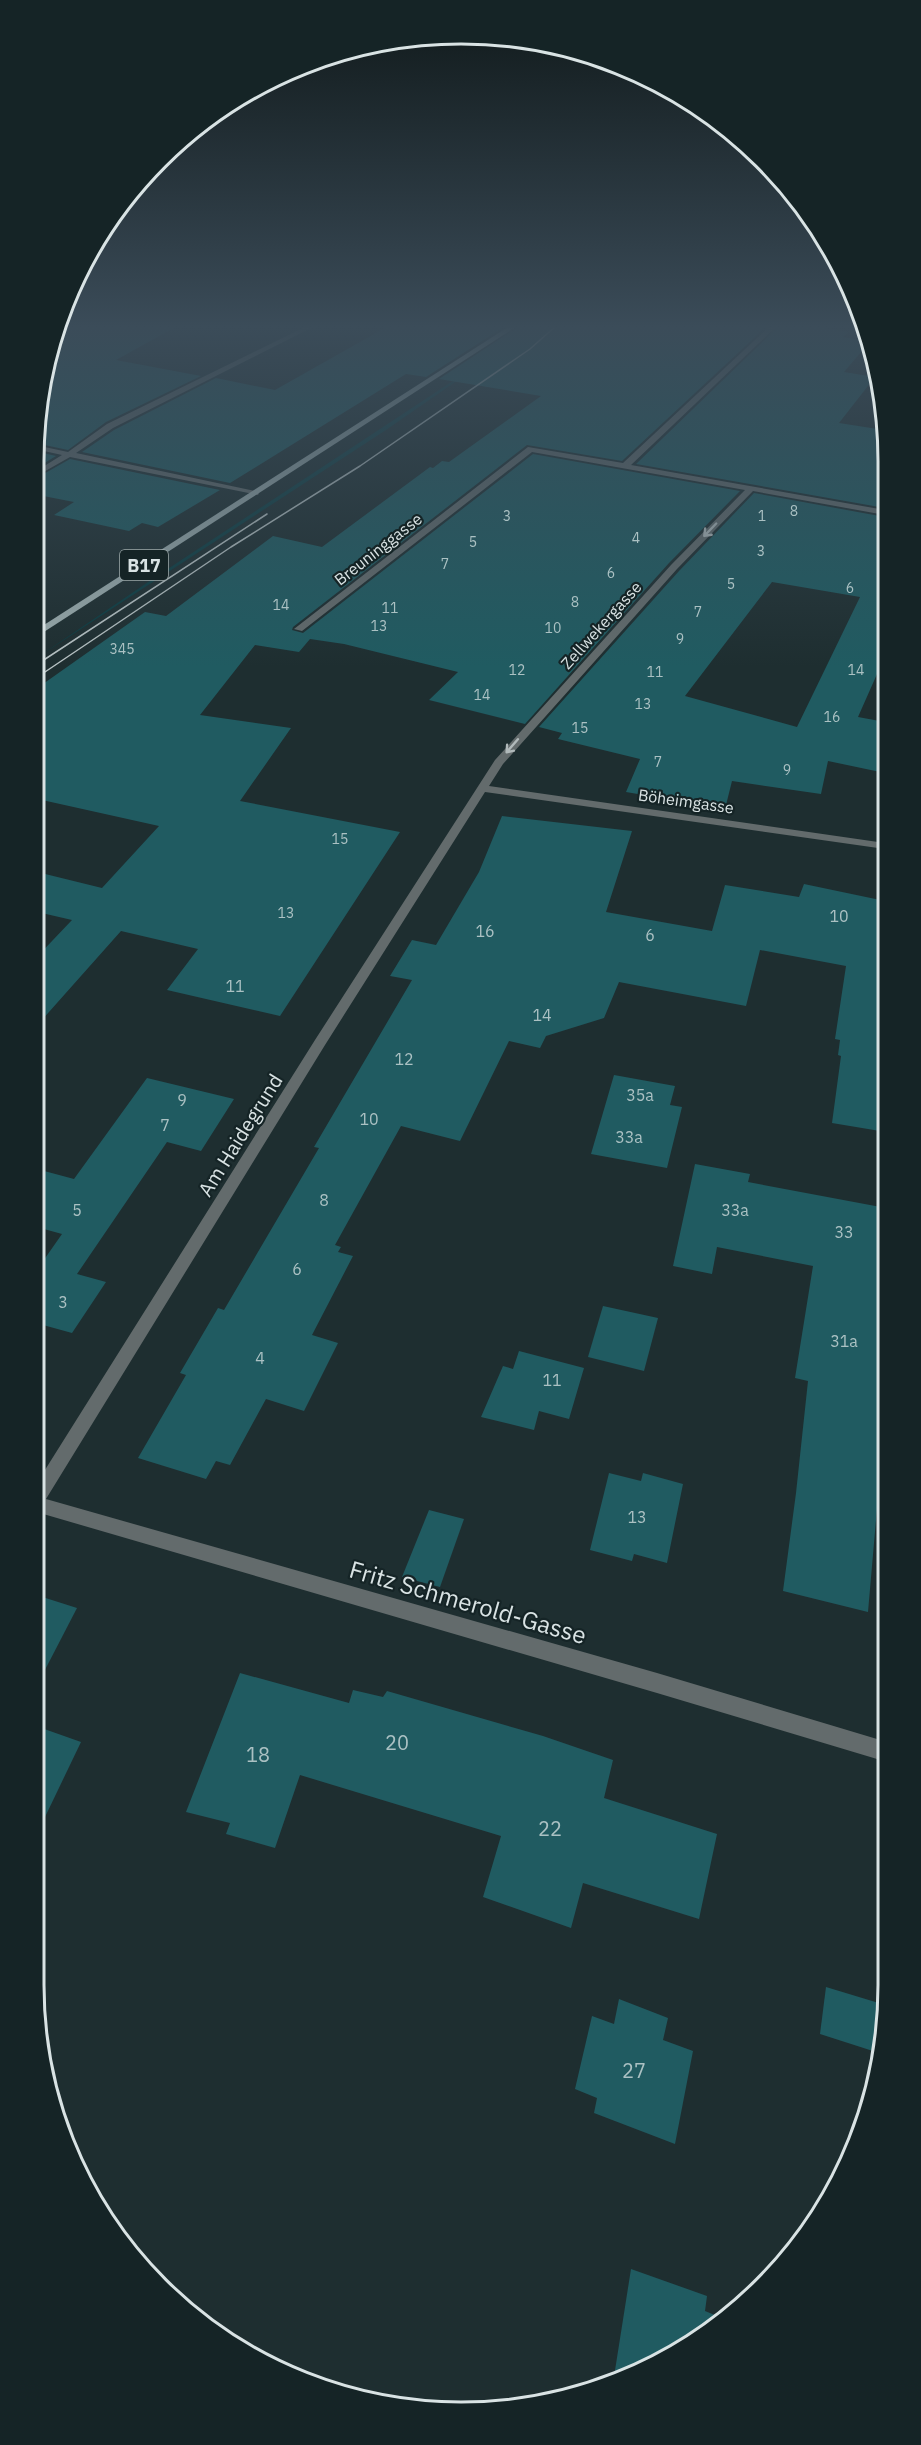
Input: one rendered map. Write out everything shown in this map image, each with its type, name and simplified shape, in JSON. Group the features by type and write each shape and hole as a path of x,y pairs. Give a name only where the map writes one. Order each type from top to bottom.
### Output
{"main road":[{"name":"B17","path":"44,629 339,439"}],"street":[{"path":"44,469 91,439"},
{"path":"625,466 654,439"},
{"path":"44,448 255,493"},
{"name":"Breuninggasse","path":"299,629 531,449 625,466"},
{"path":"625,466 878,512"},
{"name":"Zellwekergasse","path":"482,788 499,762 547,707 674,567 751,489"},
{"name":"Böheimgasse","path":"482,788 878,845"},
{"name":"Am Haidegrund","path":"44,1485 482,788"},
{"name":"Fritz Schmerold-Gasse","path":"44,1506 646,1679 878,1749"}],"shaded area":[{"path":"365,439 372,439 44,653"}],"building":[{"path":"44,439 83,439 68,450 44,445"},
{"path":"101,439 301,439 230,483 82,452"},
{"path":"481,439 646,439 622,461 527,445 292,630 303,633 533,454 740,491 669,563 525,724 429,700 458,672 344,644 310,639 299,652 255,645 200,715 291,728 240,801 400,832 280,1016 167,990 198,949 121,931 44,1018 44,949 72,920 44,914 44,874 102,888 159,826 44,800 44,683 145,612 166,616 273,536 322,547 430,467 433,468 442,461 449,462"},
{"path":"662,439 877,439 878,507 636,464"},
{"path":"44,453 56,456 44,463"},
{"path":"70,459 220,490 158,527 142,523 129,531 54,515 74,502 44,496 44,474"},
{"path":"754,493 878,516 878,672 858,717 878,721 878,772 828,761 821,794 732,781 725,809 626,792 640,759 558,739 562,733 539,727 679,571","holes":["772,582 860,597 797,727 685,696"]},
{"path":"502,816 632,831 606,912 712,931 725,885 799,897 804,884 878,900 878,1131 832,1123 841,1056 838,1055 840,1040 835,1039 846,966 760,950 746,1006 619,982 604,1018 546,1036 540,1048 509,1041 460,1141 401,1126 335,1245 341,1247 338,1252 353,1256 312,1335 338,1343 304,1411 266,1399 230,1465 216,1461 206,1479 138,1458 186,1375 180,1373 218,1308 224,1310 319,1148 314,1147 412,980 390,976 412,940 436,945 479,872"},
{"path":"614,1075 675,1086 670,1105 682,1107 667,1168 591,1154"},
{"path":"147,1078 234,1099 201,1151 167,1142 77,1274 106,1282 72,1333 44,1325 44,1260 62,1234 44,1229 44,1171 74,1179"},
{"path":"695,1164 750,1174 748,1182 878,1206 878,1497 868,1612 783,1591 808,1381 795,1378 813,1266 717,1247 712,1274 673,1266"},
{"path":"603,1306 658,1318 644,1371 588,1357"},
{"path":"519,1351 584,1368 569,1419 539,1411 534,1430 481,1417 503,1366 513,1369"},
{"path":"609,1473 641,1481 643,1473 683,1484 667,1563 634,1554 632,1561 590,1550"},
{"path":"429,1510 464,1519 440,1587 402,1577"},
{"path":"44,1598 77,1608 44,1672"},
{"path":"240,1673 349,1703 353,1690 383,1697 387,1691 543,1736 613,1760 604,1798 717,1834 699,1919 583,1883 571,1928 483,1897 501,1836 300,1775 275,1848 226,1834 230,1823 186,1812"},
{"path":"44,1729 81,1742 44,1819"},
{"path":"826,1987 877,2003 872,2051 820,2034"},
{"path":"619,1999 668,2018 663,2040 693,2051 675,2144 594,2113 597,2098 575,2089 592,2016 614,2024"},
{"path":"631,2269 707,2296 705,2311 714,2315 669,2346 615,2372"}],"tram line":[{"path":"44,673 231,547 399,439"},
{"path":"44,660 267,514"}]}
